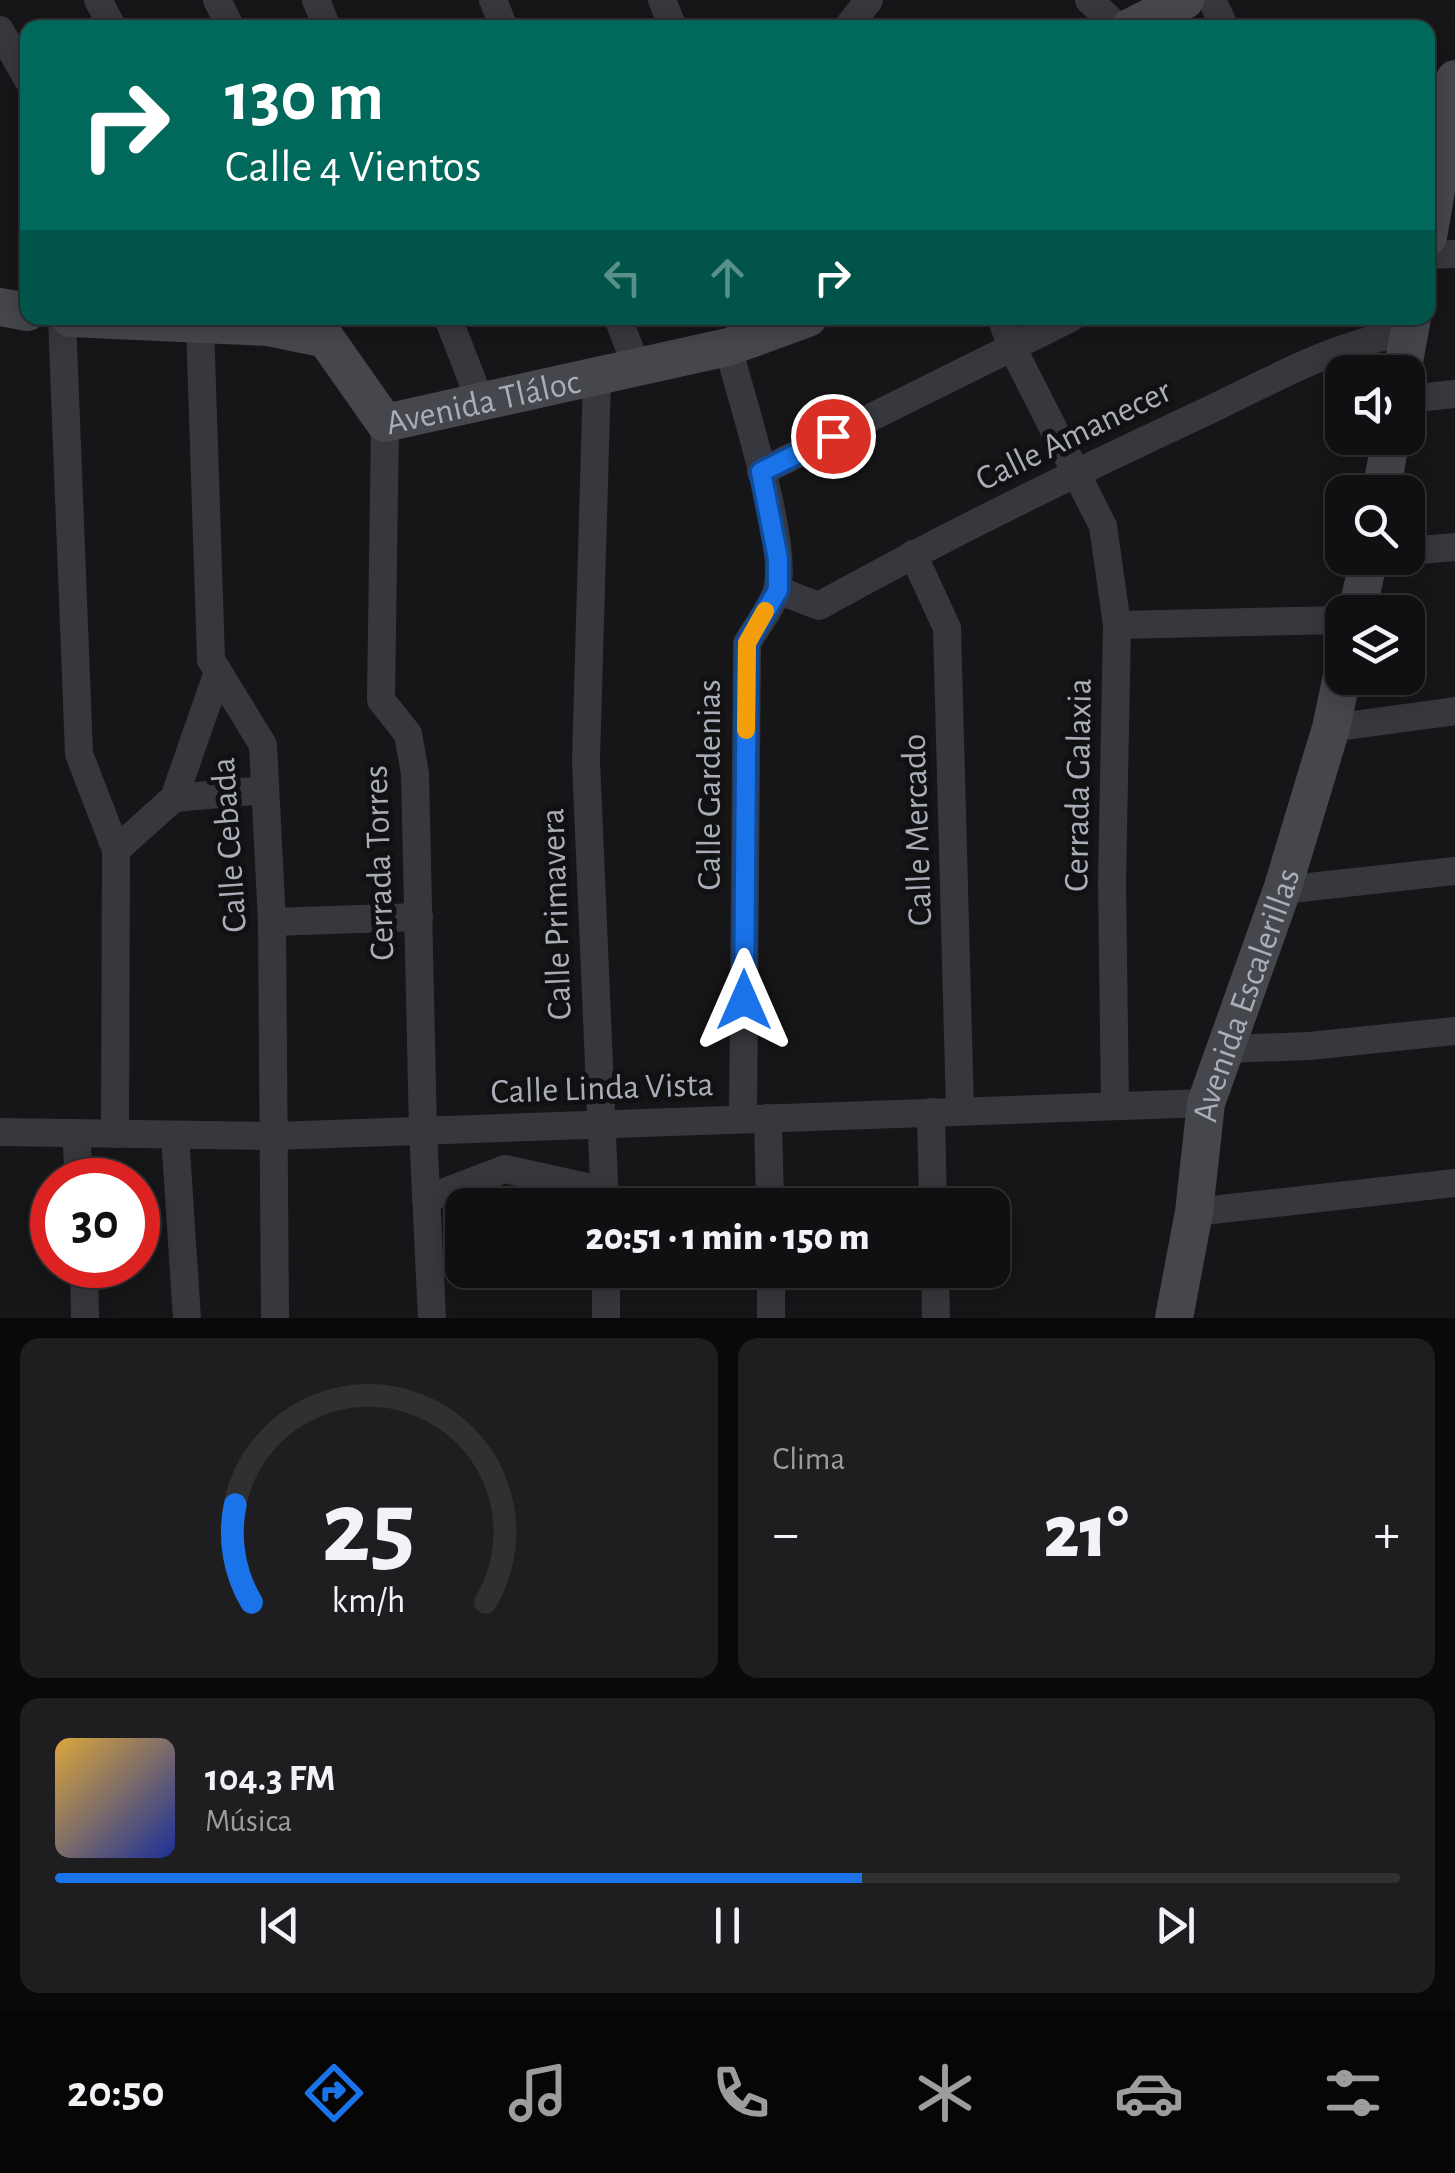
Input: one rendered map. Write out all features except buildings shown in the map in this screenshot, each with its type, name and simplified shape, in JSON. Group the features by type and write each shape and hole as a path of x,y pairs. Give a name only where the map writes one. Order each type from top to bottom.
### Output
{"main road":[{"path":"1144,20 1185,0"},
{"path":"1435,155 1455,80"},
{"name":"Avenida Tláloc","path":"296,325 327,328 384,422 638,368 728,346 784,325"},
{"path":"1405,355 1411,325"},
{"name":"Avenida Escalerillas","path":"1174,1318 1194,1212 1206,1103 1282,890 1338,695"}],"street":[{"path":"1088,0 1110,20"},
{"path":"0,30 20,66"},
{"path":"62,325 78,754 116,850 116,1134"},
{"name":"Calle Cebada","path":"200,325 211,660 263,745 272,922 275,1318"},
{"path":"451,325 481,403"},
{"path":"621,325 638,368"},
{"name":"Cerrada Galaxia","path":"1004,325 1103,526 1117,625 1112,864 1115,1106"},
{"path":"761,472 1057,325"},
{"name":"Calle Amanecer","path":"778,590 819,606 1076,472 1351,344 1411,325"},
{"path":"728,346 761,472 778,559 778,590"},
{"name":"Calle Primavera","path":"597,377 586,761 604,1188"},
{"path":"1425,397 1455,394"},
{"name":"Cerrada Torres","path":"384,422 381,700 408,734 415,773 432,1318"},
{"path":"1425,550 1455,547"},
{"name":"Calle Mercado","path":"914,554 947,628 960,1110"},
{"name":"Calle Gardenias","path":"767,1188 756,1118 747,643 778,590"},
{"path":"1117,625 1325,620"},
{"path":"116,850 174,798 218,672"},
{"path":"1330,728 1455,712"},
{"path":"174,798 265,790"},
{"path":"1282,890 1455,871"},
{"path":"272,922 419,917"},
{"path":"1226,1049 1309,1046 1455,1031"},
{"name":"Calle Linda Vista","path":"0,1132 274,1136 1206,1103"},
{"path":"931,1112 933,1188"},
{"path":"76,1133 78,1158"},
{"path":"174,1136 187,1318"},
{"path":"455,1188 505,1169 571,1188"},
{"path":"1194,1212 1455,1182"},
{"path":"426,1199 445,1192"},
{"path":"84,1288 85,1318"},
{"path":"606,1288 606,1318"},
{"path":"770,1288 771,1318"},
{"path":"935,1288 936,1318"}],"slow traffic":[{"path":"746,730 747,643 765,611"}],"route":[{"path":"744,1000 747,643 778,590 778,559 761,472 833,436"}]}
